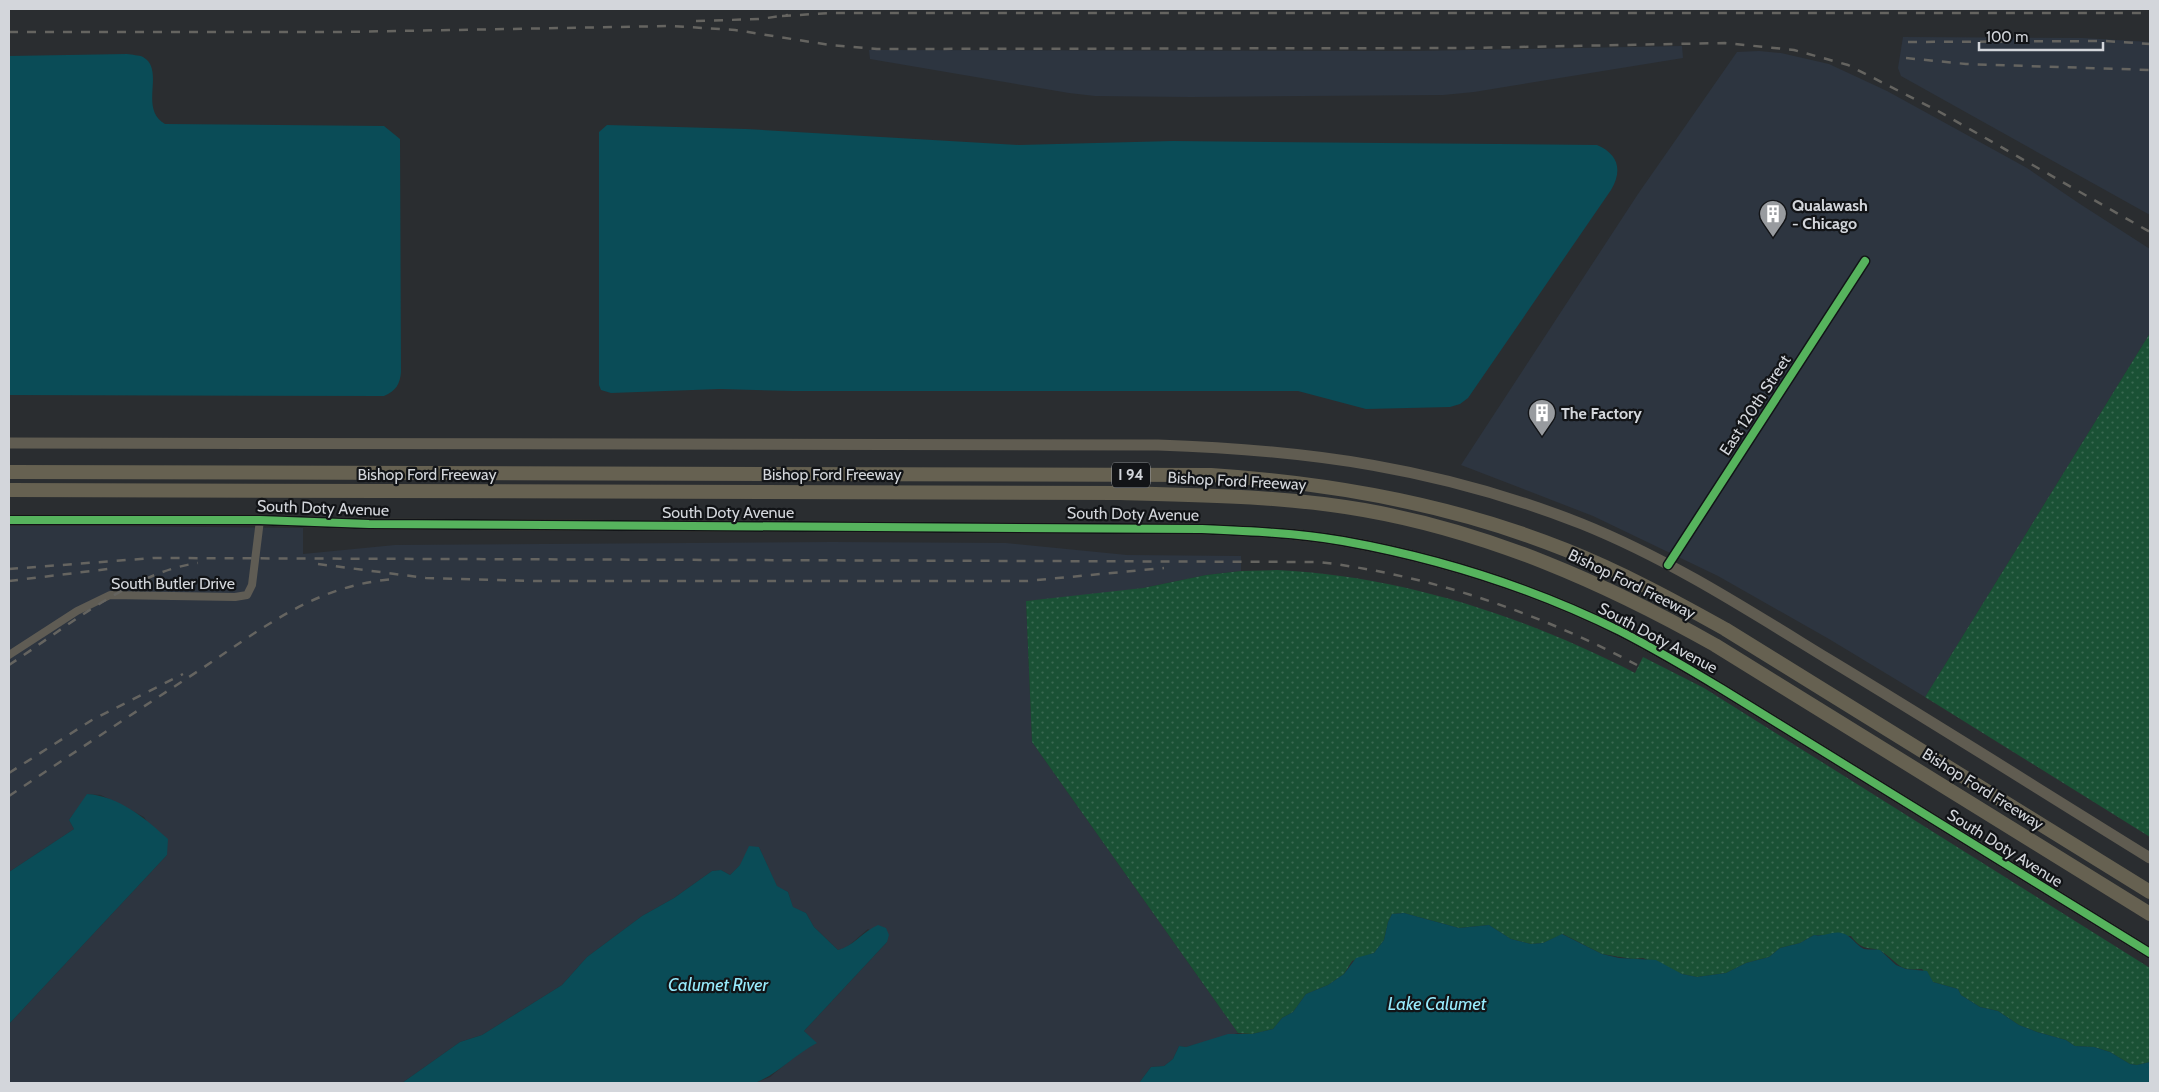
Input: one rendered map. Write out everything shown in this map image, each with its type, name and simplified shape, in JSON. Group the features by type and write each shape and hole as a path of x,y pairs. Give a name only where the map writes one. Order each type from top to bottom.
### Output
{"highway":[{"name":"Bishop Ford Freeway","path":"9,472 1211,475 1279,480 1370,493 1469,517 1531,537 1582,557 1660,593 1725,629 2150,892"},
{"name":"Bishop Ford Freeway","path":"9,490 1120,493 1235,495 1366,511 1461,533 1523,553 1586,578 1652,609 1740,660 2150,914"}],"street":[{"name":"East 120th Street","path":"1668,565 1865,261"},
{"path":"9,442 1158,445 1243,448 1333,457 1375,464 1460,484 1582,524 1668,565 1813,650 2150,858"},
{"name":"South Doty Avenue","path":"9,520 260,520 369,524 1200,529 1342,541 1395,552 1518,588 1590,617 1651,647 2150,954"},
{"name":"South Butler Drive","path":"9,655 76,611 110,595 235,597 247,595 252,585 260,520"}],"shaded area":[{"path":"1903,37 2083,38 2150,42 2150,215 1901,76 1898,68"},
{"path":"1682,46 1683,58 1474,92 1443,95 1191,97 1095,96 1069,93 870,59 869,50 1414,51"},
{"path":"1737,52 1781,53 1829,64 1887,91 2027,168 2150,249 2150,333 1925,697 1829,639 1718,576 1593,516 1461,465 1638,194"},
{"path":"9,525 303,528 303,554 395,545 832,542 1006,543 1127,555 1241,556 1241,571 1206,575 1143,588 1094,595 1026,601 1032,742 1238,1033 1186,1047 1179,1046 1173,1059 1164,1066 1151,1067 1139,1083 755,1083 770,1077 799,1053 816,1043 804,1031 887,942 868,929 846,948 838,950 814,927 806,913 793,908 788,892 777,887 759,847 730,875 721,870 712,871 674,898 642,916 587,957 562,985 482,1035 460,1042 402,1083 9,1083 9,1024 167,855 144,817 101,795 88,794 69,820 74,829 9,872"}],"green space":[{"path":"2150,333 2150,837 1925,697"},
{"path":"1277,570 1324,574 1370,581 1416,590 1461,602 1550,634 1593,652 1635,673 1643,657 1704,688 2150,968 2150,1062 2137,1065 2130,1064 2110,1052 2094,1047 2075,1046 2066,1040 2019,1025 1998,1011 1980,1007 1961,995 1958,989 1933,982 1922,969 1904,968 1879,950 1860,945 1851,936 1814,935 1800,943 1780,948 1769,957 1746,963 1726,973 1697,977 1682,974 1643,958 1633,959 1602,954 1563,934 1543,943 1531,944 1511,939 1489,925 1459,928 1404,913 1392,914 1384,940 1374,953 1352,961 1344,974 1328,985 1306,994 1293,1012 1282,1018 1273,1029 1252,1034 1238,1033 1032,742 1026,601 1143,588 1206,575 1241,571"}],"water":[{"path":"127,54 141,56 149,63 153,80 153,109 157,117 165,124 384,126 400,139 401,372 400,380 392,392 384,396 9,395 9,56"},
{"path":"607,125 746,129 1019,145 1173,141 1597,145 1610,153 1614,158 1617,176 1611,190 1468,398 1460,404 1450,407 1366,409 1298,391 794,391 720,389 611,393 601,390 599,385 599,132"},
{"path":"87,794 110,799 141,816 168,839 167,855 9,1024 9,872 74,829 69,820"},
{"name":"Calumet River","path":"749,846 759,847 777,886 788,892 793,907 806,913 814,927 838,950 849,945 878,925 886,928 889,935 887,942 804,1031 817,1043 779,1070 755,1083 402,1083 460,1042 482,1035 562,985 587,957 642,916 674,898 712,871 721,870 730,875 740,865"},
{"name":"Lake Calumet","path":"1404,913 1459,928 1489,925 1511,939 1531,944 1543,943 1562,934 1602,954 1619,958 1656,960 1682,974 1697,977 1726,973 1746,963 1769,957 1780,948 1800,943 1814,935 1841,933 1848,936 1864,949 1880,950 1896,965 1906,969 1927,971 1933,982 1958,989 1961,995 1980,1007 1998,1011 2019,1025 2066,1040 2075,1046 2094,1047 2110,1052 2130,1064 2137,1065 2150,1062 2150,1083 1139,1083 1151,1067 1164,1066 1173,1059 1179,1046 1186,1047 1228,1034 1252,1034 1273,1029 1282,1018 1293,1012 1306,994 1328,985 1344,974 1356,958 1374,953 1384,940 1392,914"}],"railway":[{"path":"782,16 831,13 2150,13"},
{"path":"696,21 760,19 788,15"},
{"path":"9,32 343,32 671,26 735,30 830,45 877,49 1467,48 1725,43 1794,50 1848,65 1938,111 2150,232"},
{"path":"1908,42 2105,41 2150,44"},
{"path":"1906,58 1966,64 2150,70"},
{"path":"9,569 153,558 1319,562 1402,576 1483,599 1562,629 1637,665"},
{"path":"9,665 76,619 124,590 173,568 198,563"},
{"path":"318,564 426,578 535,581 1027,581 1164,568"},
{"path":"9,581 116,568"},
{"path":"9,796 288,613 313,600 339,590 368,583 398,579"},
{"path":"9,773 92,720 183,674"}],"cycle path":[{"path":"1668,565 1865,261"},
{"path":"9,520 260,520 369,524 1200,529 1307,536 1379,548 1485,576 1553,601 1620,631 1722,689 2150,953"}],"place":[{"name":"Qualawash - Chicago","path":"1773,238"},
{"name":"The Factory","path":"1542,437"}]}
